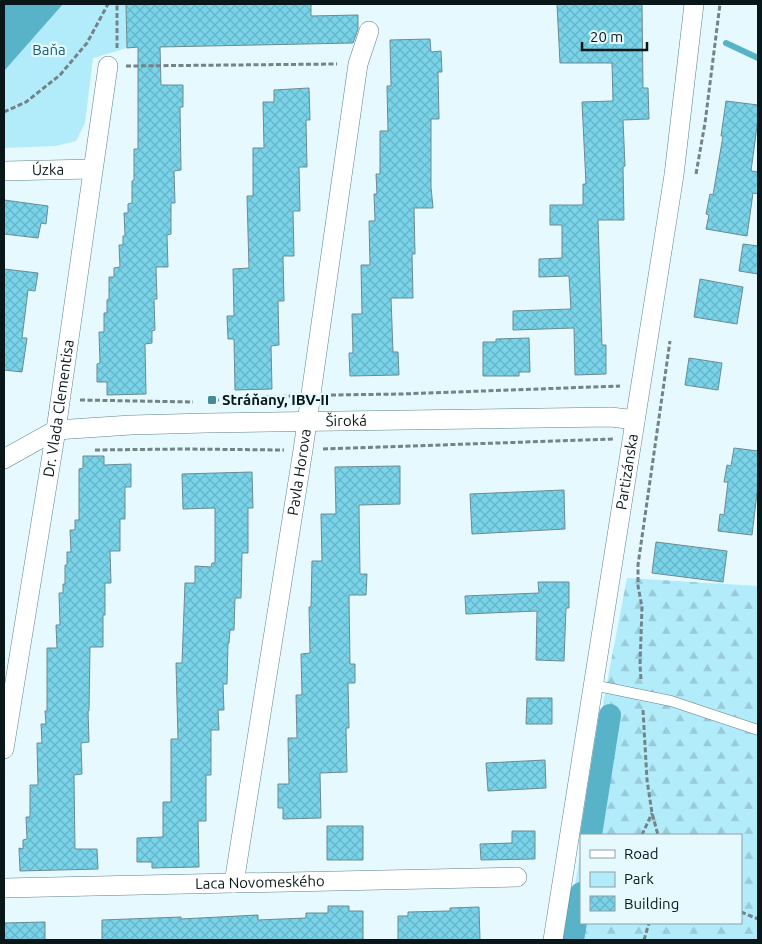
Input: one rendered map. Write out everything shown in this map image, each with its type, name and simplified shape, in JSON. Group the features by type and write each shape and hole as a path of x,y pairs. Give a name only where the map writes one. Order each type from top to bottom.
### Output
{"street":[{"name":"Partizánska","path":"553,940 674,175 694,4"},
{"name":"Pavla Horova","path":"234,883 307,421 358,64 369,31"},
{"name":"Dr. Vlada Clementisa","path":"4,749 56,430 108,66"},
{"name":"Úzka","path":"4,171 92,169"},
{"name":"Široká","path":"4,458 56,430 131,425 611,417 635,420"},
{"name":"Laca Novomeského","path":"4,888 517,878"}],"lane":[{"path":"592,685 671,701 758,730"}],"path":[{"path":"4,112 26,102 60,75 87,43 108,4"},
{"path":"117,4 117,49 108,66 358,64"},
{"path":"695,182 705,123 720,4"},
{"path":"658,834 652,813 647,780 640,665 642,606 638,586 638,565 672,333"},
{"path":"642,834 652,813"},
{"path":"742,912 758,919"},
{"path":"644,940 649,924"}],"green space":[{"name":"Baňa","path":"4,4 126,4 127,48 93,58 85,123 76,141 56,146 4,148"},
{"path":"627,578 758,586 758,940 566,940 580,855 580,924 742,924 742,834 583,834 604,698"}],"shaded area":[{"name":"Baňa","path":"4,4 63,4 4,71"}],"building":[{"path":"126,4 311,4 311,16 358,15 358,29 353,43 160,47 161,85 183,85 183,107 180,107 181,170 174,171 175,203 171,203 171,234 167,235 168,267 156,267 157,299 154,299 155,330 152,331 152,343 145,344 146,394 107,395 107,382 97,382 97,364 100,363 99,332 104,332 104,313 107,313 107,300 109,299 109,277 114,277 114,268 120,267 119,245 123,245 123,236 125,236 124,213 128,213 128,204 132,203 134,149 138,149 138,47 127,48"},
{"path":"557,4 642,4 643,88 648,88 649,119 623,120 625,166 623,167 624,220 598,220 602,345 606,345 606,374 575,375 574,328 513,330 513,311 571,309 569,276 539,277 539,259 562,258 562,225 550,225 550,205 583,205 583,184 586,184 582,102 613,101 612,63 560,63"},
{"path":"430,39 431,52 441,51 442,72 438,72 439,119 431,119 431,187 433,208 414,208 415,254 412,254 413,298 391,298 393,352 398,352 399,375 350,376 349,353 353,353 352,314 362,314 361,265 370,265 369,221 375,221 374,194 377,194 376,174 380,174 380,131 388,131 387,86 391,86 390,40"},
{"path":"309,88 310,120 306,120 307,167 299,167 300,211 293,211 294,256 283,256 284,301 278,301 279,345 271,346 272,389 235,390 234,339 228,339 227,316 234,316 233,269 249,268 247,196 253,196 253,148 264,148 263,102 274,102 274,90"},
{"path":"726,101 758,105 751,171 758,172 758,194 753,193 747,236 706,229 709,215 706,214 710,194 713,195 723,136 721,136"},
{"path":"4,200 48,206 46,224 41,223 38,238 4,234"},
{"path":"743,244 758,246 758,274 739,271"},
{"path":"4,269 38,273 35,291 28,290 22,338 27,338 22,372 4,370"},
{"path":"700,279 743,287 737,324 694,317"},
{"path":"529,338 530,372 519,372 519,376 483,376 483,342 496,342 496,339"},
{"path":"689,358 722,363 718,390 685,385"},
{"path":"734,448 758,451 758,485 752,535 718,531 720,514 724,515 728,482 724,482 727,465 731,466"},
{"path":"83,456 104,456 104,465 131,464 131,487 125,487 125,519 120,519 120,551 110,551 111,583 105,583 103,647 90,647 89,742 81,743 82,774 74,775 75,849 97,849 98,869 20,871 19,848 23,849 23,840 27,839 26,817 30,817 30,785 38,785 37,743 42,743 41,724 46,724 47,648 57,648 56,625 60,625 59,593 63,593 63,584 65,584 67,552 71,552 70,530 75,530 75,520 79,520 79,469 83,468"},
{"path":"400,466 400,504 359,505 360,574 367,574 366,595 349,595 350,664 355,664 355,683 348,683 349,728 346,728 347,772 320,773 321,818 283,819 283,808 278,808 278,784 289,784 288,738 297,738 296,695 302,695 301,654 310,653 309,607 311,607 312,561 322,561 321,514 336,514 335,467"},
{"path":"252,472 253,508 248,508 248,553 242,553 241,598 235,598 234,630 230,630 228,643 227,684 223,684 224,710 218,710 219,730 211,730 211,775 206,775 206,821 198,821 199,867 152,868 152,862 137,862 137,838 163,837 163,802 171,802 171,739 178,739 176,663 182,663 185,583 195,583 195,566 211,567 212,563 215,563 215,508 183,509 182,474"},
{"path":"564,490 565,529 472,534 470,494"},
{"path":"656,542 727,551 723,582 652,573"},
{"path":"538,582 569,582 569,608 566,608 564,661 536,660 537,611 466,614 465,596 539,593"},
{"path":"527,698 552,698 552,724 526,724"},
{"path":"545,760 546,788 488,791 486,763"},
{"path":"327,826 363,826 363,860 327,860"},
{"path":"512,831 535,831 535,859 481,860 480,844 512,843"},
{"path":"328,906 349,906 349,911 363,911 363,940 102,940 102,920 181,917 181,919 258,915 258,920 306,918 306,913 328,913"},
{"path":"479,907 480,940 398,940 398,916 408,916 408,912 450,911 450,908"},
{"path":"45,922 45,940 4,940 4,923"}],"waterway":[{"path":"726,43 758,58"},
{"path":"591,834 610,715"},
{"path":"573,940 580,899"}],"place":[{"name":"Stráňany, IBV-II","path":"212,400"}]}
